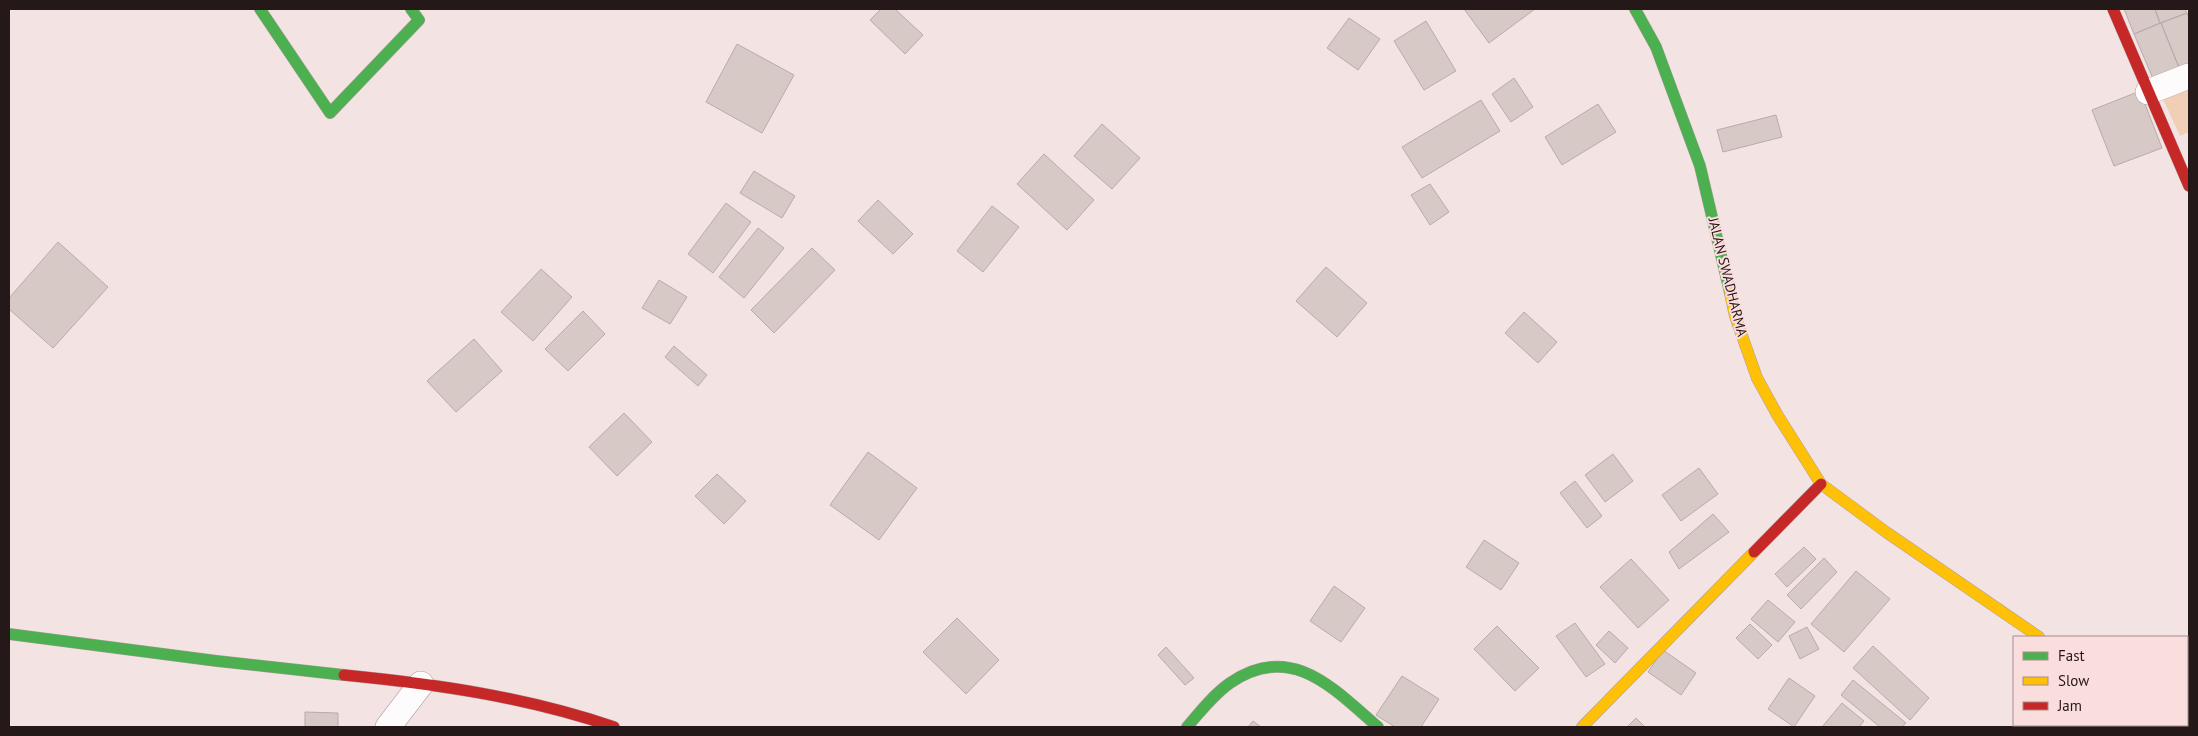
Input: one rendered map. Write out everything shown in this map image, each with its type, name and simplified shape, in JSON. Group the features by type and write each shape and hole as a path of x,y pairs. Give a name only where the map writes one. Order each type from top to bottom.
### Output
{"street":[{"path":"260,9 330,113 419,20 411,9"},
{"name":"JALAN SWADHARMA","path":"1636,9 1656,47 1700,166 1735,316 1757,378 1778,416 1821,484 1886,532 2038,636"},
{"path":"2113,9 2189,186"},
{"path":"2148,92 2189,76"},
{"path":"1582,727 1821,484"},
{"path":"9,634 248,665 421,684 519,699 587,717 614,727"},
{"path":"1187,727 1228,684 1253,669 1277,664 1301,668 1323,681 1378,727"},
{"path":"388,727 421,684"}],"shaded area":[{"path":"2189,88 2189,132 2180,136 2163,99"}],"building":[{"path":"881,9 895,9 923,35 905,54 870,20"},
{"path":"1464,9 1535,9 1489,43"},
{"path":"2124,9 2155,9 2160,23 2134,34"},
{"path":"2155,9 2185,9 2187,13 2160,23"},
{"path":"2187,13 2189,19 2189,67 2180,70 2161,23"},
{"path":"1349,18 1380,39 1358,70 1327,48"},
{"path":"1426,21 1456,71 1424,90 1394,41"},
{"path":"2161,23 2180,70 2154,81 2134,34"},
{"path":"737,44 794,75 762,133 706,102"},
{"path":"1514,78 1533,107 1511,122 1492,94"},
{"path":"2140,91 2162,148 2114,166 2092,110"},
{"path":"1481,100 1500,131 1422,178 1402,147"},
{"path":"1598,104 1616,132 1562,165 1545,137"},
{"path":"1776,115 1782,137 1723,152 1717,130"},
{"path":"1102,124 1140,158 1112,189 1074,156"},
{"path":"1044,154 1094,200 1067,230 1017,184"},
{"path":"754,171 795,196 782,218 740,193"},
{"path":"1430,184 1449,212 1430,225 1411,195"},
{"path":"878,200 913,234 893,254 858,221"},
{"path":"726,203 751,222 713,273 688,254"},
{"path":"992,206 1019,227 983,272 957,251"},
{"path":"758,228 784,248 744,298 719,277"},
{"path":"58,242 108,287 53,348 9,309 9,298"},
{"path":"812,248 835,270 774,333 751,310"},
{"path":"1326,267 1367,303 1337,337 1296,301"},
{"path":"541,269 572,297 533,341 501,312"},
{"path":"659,280 687,297 670,324 642,308"},
{"path":"583,311 605,334 568,371 545,349"},
{"path":"1524,312 1557,342 1538,363 1505,333"},
{"path":"474,339 502,371 456,412 427,381"},
{"path":"674,346 707,375 698,386 665,357"},
{"path":"624,413 652,442 617,476 589,447"},
{"path":"868,452 917,488 879,540 830,505"},
{"path":"1613,454 1633,481 1605,502 1585,475"},
{"path":"1699,468 1718,494 1681,521 1662,495"},
{"path":"717,474 746,501 724,524 695,496"},
{"path":"1575,481 1602,516 1587,528 1560,493"},
{"path":"1713,514 1729,532 1679,569 1669,552"},
{"path":"1484,540 1519,563 1501,590 1466,567"},
{"path":"1804,547 1816,559 1787,587 1775,574"},
{"path":"1824,558 1837,572 1801,609 1787,595"},
{"path":"1631,559 1669,600 1638,628 1600,587"},
{"path":"1856,571 1890,599 1844,652 1811,624"},
{"path":"1334,586 1365,608 1341,642 1310,621"},
{"path":"1768,600 1795,622 1778,642 1751,619"},
{"path":"957,618 999,660 966,694 923,652"},
{"path":"1575,623 1605,664 1586,677 1556,636"},
{"path":"1750,624 1772,645 1758,659 1736,638"},
{"path":"1497,626 1539,668 1515,691 1474,649"},
{"path":"1807,627 1819,649 1800,659 1789,636"},
{"path":"1609,631 1628,648 1615,663 1596,645"},
{"path":"1873,646 1929,698 1910,720 1853,668"},
{"path":"1166,647 1194,678 1185,685 1158,655"},
{"path":"1663,650 1696,673 1681,695 1648,672"},
{"path":"1402,676 1439,699 1421,727 1395,727 1376,715"},
{"path":"1789,678 1815,696 1794,727 1768,709"},
{"path":"1853,680 1906,723 1902,727 1880,727 1841,695"},
{"path":"1842,703 1864,721 1859,727 1822,727"},
{"path":"305,712 338,713 338,727 305,727"},
{"path":"1636,718 1645,727 1627,727"},
{"path":"1253,721 1261,727 1248,727"}],"traffic: fast":[{"path":"260,9 330,113 419,20 411,9"},
{"path":"1635,9 1656,47 1700,166 1730,293"},
{"path":"9,634 217,661 344,675"},
{"path":"1187,727 1212,698 1230,683 1252,671 1273,667 1292,668 1310,675 1327,685 1378,727"}],"traffic: slow":[{"path":"1730,293 1735,316 1757,378 1778,416 1821,484 1886,532 2038,636"},
{"path":"1582,727 1754,552"}],"traffic: jam":[{"path":"2113,9 2189,186"},
{"path":"1754,552 1821,484"},
{"path":"344,675 447,687 480,693 548,707 614,727"}]}
